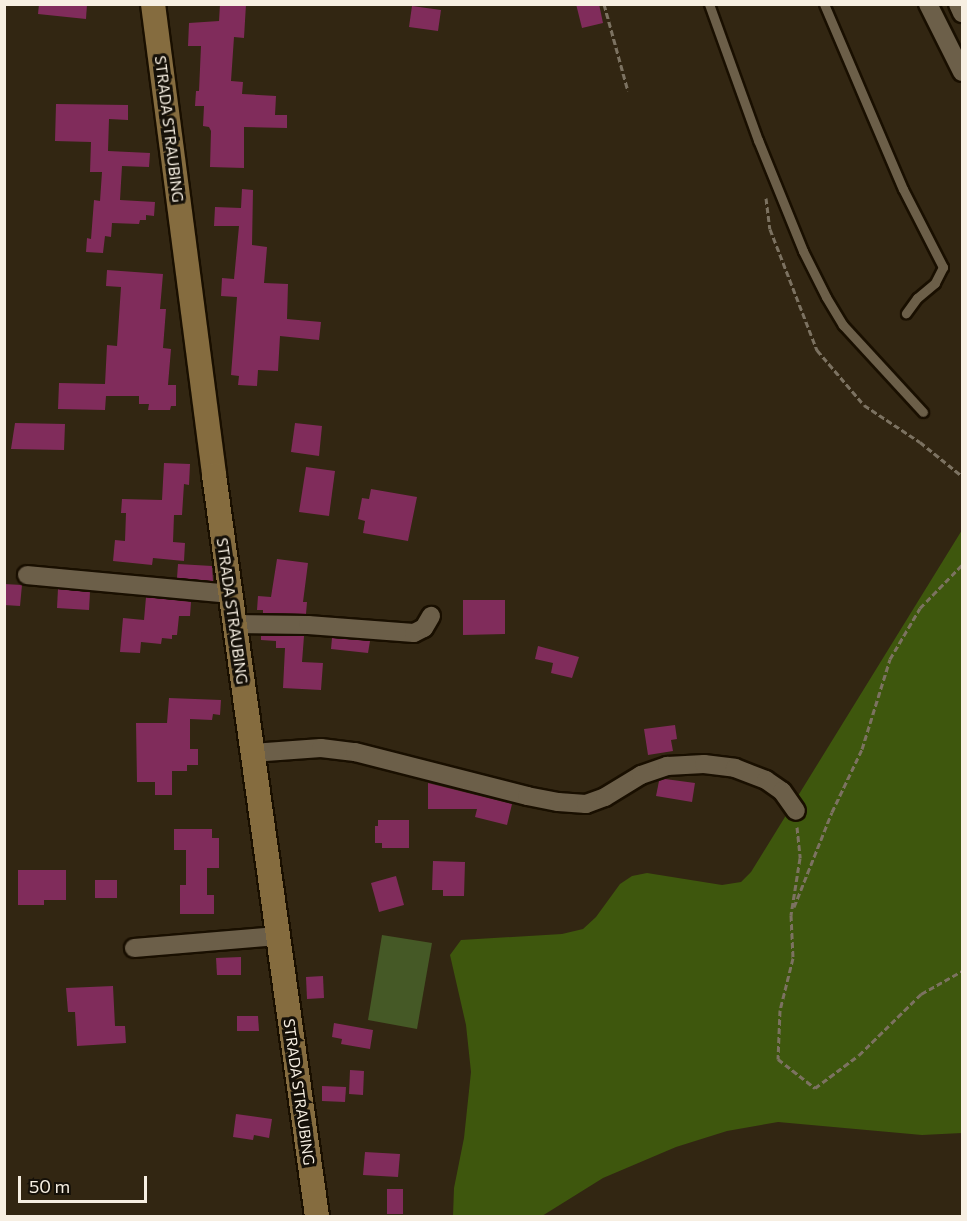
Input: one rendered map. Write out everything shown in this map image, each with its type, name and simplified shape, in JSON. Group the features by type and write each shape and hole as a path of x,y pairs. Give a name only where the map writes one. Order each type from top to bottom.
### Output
{"main road":[{"name":"STRADA STRAUBING","path":"153,4 234,624 317,1216"}],"street":[{"path":"928,4 963,72"},
{"path":"958,4 963,13"},
{"path":"27,575 230,594"},
{"path":"234,624 308,625 414,633 424,628 431,616"},
{"path":"252,753 321,748 354,752 537,798 586,804 605,797 641,775 667,766 704,764 735,768 766,780 782,791 796,811"},
{"path":"134,948 277,936"}],"lane":[{"path":"709,4 758,140 802,251 826,297 843,325 923,412"},
{"path":"824,4 903,189 943,267 935,283 917,298 906,313"}],"path":[{"path":"604,4 628,91"},
{"path":"791,915 832,812 861,749 890,659 920,608 963,565"},
{"path":"796,811 800,858 791,915 793,958 780,1010 778,1059 815,1088 859,1055 921,994 963,971"}],"green space":[{"path":"962,530 962,1133 922,1135 778,1122 727,1131 676,1147 603,1178 542,1216 453,1216 454,1188 464,1138 471,1072 466,1025 450,955 461,940 562,934 583,929 596,917 620,884 632,876 647,873 722,885 741,882 751,872"},
{"path":"382,935 432,943 417,1029 368,1020"}],"building":[{"path":"39,4 87,4 86,19 38,14"},
{"path":"220,4 246,4 244,38 234,37 231,81 243,82 242,94 276,96 275,115 287,115 287,128 244,127 244,168 210,167 211,131 209,127 203,126 204,106 195,106 196,91 199,91 201,46 188,46 189,23 219,21"},
{"path":"576,4 599,4 603,23 582,28"},
{"path":"412,6 441,10 438,31 409,27"},
{"path":"56,104 128,105 128,120 109,119 108,151 150,153 149,167 122,166 120,200 155,202 154,216 146,215 146,220 140,220 139,224 112,223 111,237 105,236 103,253 86,252 87,238 91,239 94,200 100,201 102,172 90,172 91,142 55,141"},
{"path":"242,189 253,190 252,245 267,247 264,283 288,284 287,319 321,322 319,340 280,336 278,371 258,370 257,386 238,385 239,376 231,375 237,297 221,296 222,278 234,279 239,226 214,226 215,207 241,208"},
{"path":"107,270 163,274 160,309 166,309 163,348 171,349 168,385 176,385 176,406 171,406 170,410 148,410 149,404 139,404 139,396 106,396 105,410 58,409 59,383 105,384 107,345 117,346 121,287 106,286"},
{"path":"15,423 65,424 64,450 11,449"},
{"path":"295,423 322,426 319,456 291,452"},
{"path":"164,463 190,464 189,485 184,484 182,515 174,515 173,542 185,543 184,561 153,558 152,565 113,561 115,540 125,541 126,513 121,513 122,499 162,500"},
{"path":"306,467 335,471 329,516 299,512"},
{"path":"371,489 417,497 408,541 363,533 365,521 358,519 362,498 369,499"},
{"path":"277,559 308,563 303,602 307,602 306,614 263,613 263,610 257,610 258,596 271,597"},
{"path":"178,564 212,566 213,581 177,578"},
{"path":"4,584 22,585 20,606 4,605"},
{"path":"58,589 90,592 89,610 57,608"},
{"path":"146,597 191,602 190,616 179,616 177,635 172,635 172,639 162,638 161,644 141,642 140,653 120,652 123,618 144,620"},
{"path":"463,600 505,600 505,634 463,635"},
{"path":"261,636 304,636 302,662 323,663 321,690 283,688 285,648 276,648 276,641 261,640"},
{"path":"332,638 370,641 368,653 331,649"},
{"path":"538,646 579,657 572,678 551,673 553,663 535,659"},
{"path":"169,698 221,700 220,715 213,714 212,720 190,719 190,749 198,749 198,765 187,765 187,771 172,771 172,795 155,795 155,782 137,782 136,723 167,723"},
{"path":"675,725 677,739 671,740 673,751 648,755 644,729"},
{"path":"665,779 695,783 692,802 656,796 659,781"},
{"path":"428,783 512,804 507,825 475,817 477,809 428,809"},
{"path":"378,820 409,820 409,848 382,848 382,843 375,843 375,826 378,826"},
{"path":"174,829 212,829 212,838 219,838 219,868 207,868 207,895 214,895 214,914 180,914 180,885 186,885 186,850 174,850"},
{"path":"433,861 465,862 464,896 443,896 443,890 432,890"},
{"path":"18,870 66,870 66,900 44,900 44,905 18,905"},
{"path":"396,876 404,905 379,912 371,883"},
{"path":"95,880 117,880 117,898 95,898"},
{"path":"241,957 241,975 217,975 216,958"},
{"path":"323,976 324,998 307,999 306,977"},
{"path":"113,986 115,1026 125,1026 126,1043 77,1046 75,1012 68,1012 66,988"},
{"path":"237,1016 258,1016 259,1031 237,1031"},
{"path":"334,1023 373,1030 370,1049 341,1044 342,1039 332,1037"},
{"path":"350,1070 364,1071 363,1095 349,1094"},
{"path":"322,1086 346,1087 345,1102 322,1101"},
{"path":"236,1114 272,1119 269,1138 254,1135 253,1140 233,1137"},
{"path":"365,1152 400,1154 398,1177 363,1175"},
{"path":"387,1189 403,1189 403,1214 387,1214"}]}
